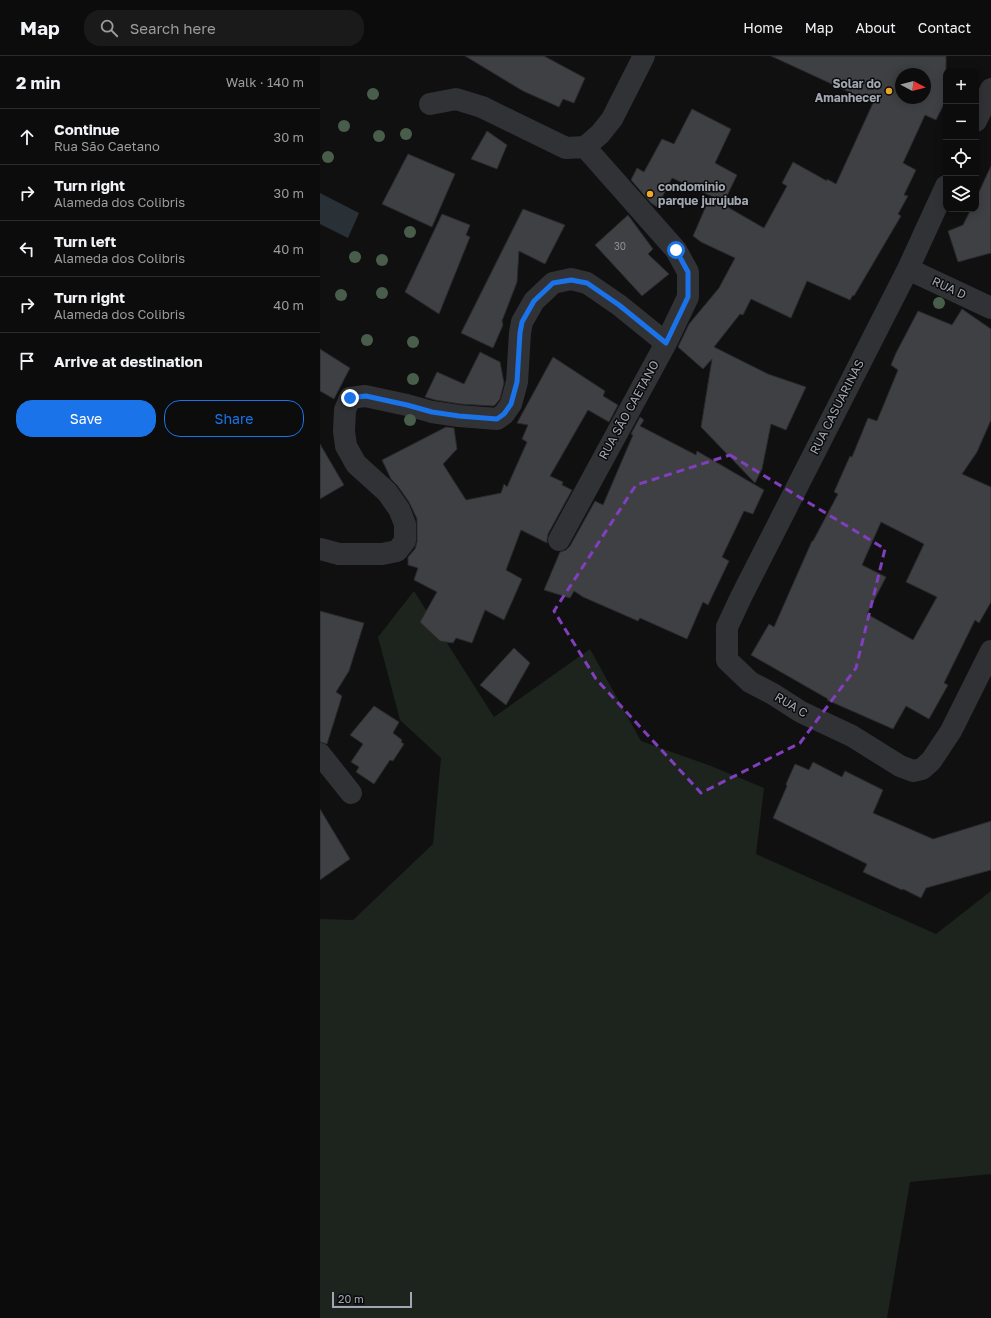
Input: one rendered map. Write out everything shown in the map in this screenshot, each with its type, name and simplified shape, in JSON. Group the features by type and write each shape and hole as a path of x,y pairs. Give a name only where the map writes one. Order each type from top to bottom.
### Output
{"street":[{"path":"430,104 456,99 482,107 566,148 585,147 600,134 612,119 644,56"},
{"path":"979,115 991,89"},
{"name":"RUA SÃO CAETANO","path":"559,540 666,343 688,297 688,272 676,250 585,147"},
{"name":"RUA CASUARINAS","path":"727,627 740,598 908,269 943,193"},
{"name":"RUA D","path":"908,269 991,308"},
{"path":"320,549 339,554 382,554 398,551 405,542 405,524 399,509 387,492 356,464 346,446 344,431 345,410 350,398 366,396 432,412 497,419 504,414 511,404 517,382 522,322 534,301 553,283 571,280 587,283 619,305 666,343"},
{"name":"RUA C","path":"727,627 727,660 750,682 773,694 801,712 852,736 900,766 913,771 922,768 931,761 950,730 991,651"},
{"path":"320,754 351,793"}],"highlighted area":[{"path":"730,455 885,549 856,668 800,743 701,793 596,679 554,611 636,485"}],"shaded area":[{"path":"320,193 359,213 348,238 320,224"},
{"path":"414,591 494,717 590,649 641,741 711,766 764,788 756,854 936,934 991,891 991,1174 910,1182 887,1318 320,1318 320,919 353,920 433,844 441,758 400,720 378,637"}],"building":[{"path":"465,56 544,56 585,78 574,103 563,99 559,107 523,91"},
{"path":"771,56 946,56 946,68 943,68 943,106 936,120 925,115 903,163 916,170 904,195 908,196 898,214 901,216 854,296 853,295 850,300 807,281 791,318 751,299 743,315 740,314 714,347 768,374 806,387 786,430 771,424 762,469 755,483 701,427 712,359 703,369 678,347 689,324 719,288 735,258 701,242 693,236 710,197 764,228 787,186 782,183 793,162 827,181 827,179 836,184 873,103"},
{"path":"692,109 731,129 715,163 737,175 724,202 672,178 657,207 651,203 631,180 637,168 644,172 662,139 674,144"},
{"path":"487,131 507,145 497,169 471,159"},
{"path":"408,154 455,174 432,227 382,204"},
{"path":"991,166 991,253 958,262 948,231 963,225 970,212 979,212 979,192"},
{"path":"523,209 565,225 545,264 519,251 517,282 502,321 503,325 493,348 461,333"},
{"path":"442,214 470,225 466,235 470,237 439,314 405,292"},
{"path":"628,215 653,249 648,254 669,274 642,296 595,245"},
{"path":"962,309 991,329 991,420 977,452 962,474 991,487 991,602 979,623 975,620 944,683 948,685 929,719 906,706 893,729 827,700 828,699 751,655 769,624 774,627 812,541 838,494 834,492 850,456 852,457 868,418 877,421 898,370 891,365 918,311 952,325","holes":["881,522 924,544 906,582 937,597 913,640 867,614 886,577 862,565"]},
{"path":"320,349 350,368 334,399 320,391"},
{"path":"480,352 500,362 504,383 500,399 495,405 460,404 425,397 437,372 464,384"},
{"path":"553,357 605,391 603,396 618,405 609,422 588,410 550,476 563,482 562,485 572,490 548,534 547,543 521,530 506,570 522,579 504,620 485,610 472,643 456,638 453,643 440,641 420,622 437,592 414,580 418,568 408,565 408,557 415,549 417,542 417,519 409,502 391,479 382,460 446,427 454,428 457,449 443,464 466,500 501,493 504,484 507,487 527,442 522,439 528,425 517,423"},
{"path":"640,417 644,420 640,426 696,455 697,451 764,490 753,514 744,511 722,557 729,561 708,605 703,602 687,639 640,618 638,621 583,597 574,591 570,598 544,590 560,552 566,550 570,546 595,501 603,505 633,435 631,434"},
{"path":"320,444 344,485 320,499"},
{"path":"320,611 364,623 349,671 336,692 342,696 327,744 320,742"},
{"path":"514,648 530,663 506,705 480,685"},
{"path":"374,706 399,722 393,733 402,740 401,742 404,744 393,761 390,760 374,784 356,772 359,767 351,762 363,744 350,735"},
{"path":"813,762 842,777 845,771 883,790 873,813 933,839 991,821 991,870 926,888 921,898 863,872 867,864 773,818 795,764 809,770"},
{"path":"320,809 350,859 320,880"}],"place":[{"name":"Solar do Amanhecer","path":"889,91"},
{"name":"condominio parque jurujuba","path":"650,194"}],"route":[{"path":"350,398 366,396 432,412 497,419 504,414 511,404 517,382 522,322 534,301 553,283 571,280 587,283 619,305 666,343 688,297 688,272 676,250"}]}
